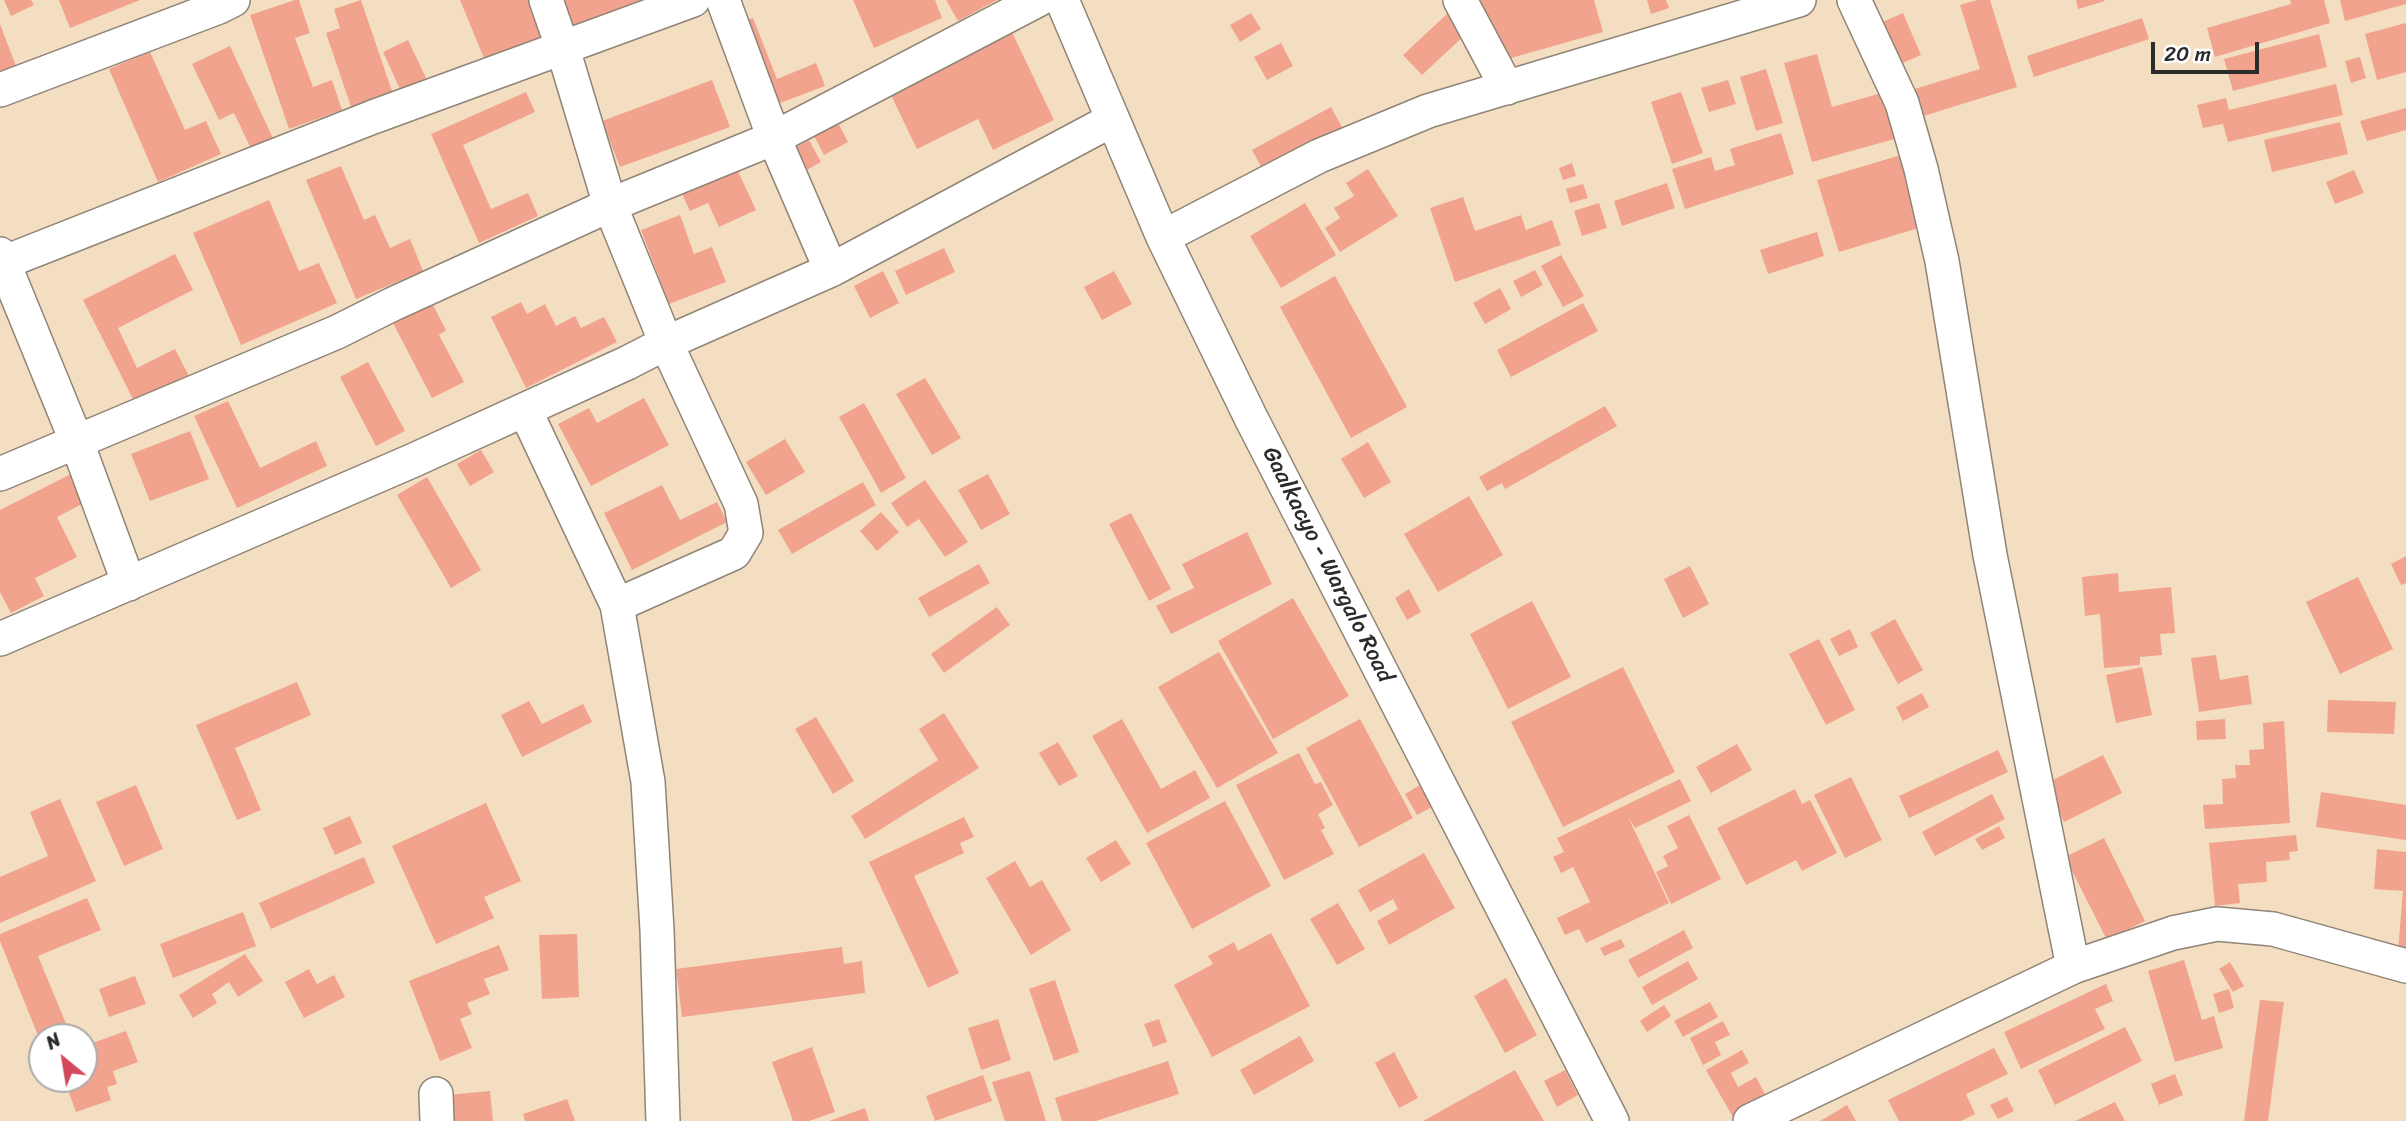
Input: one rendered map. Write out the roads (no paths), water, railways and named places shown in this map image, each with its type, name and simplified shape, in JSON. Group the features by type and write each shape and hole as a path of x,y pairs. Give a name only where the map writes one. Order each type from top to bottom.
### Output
{"street":[{"path":"546,0 611,205 666,343 741,504 746,533 734,553 617,605"},
{"path":"129,584 76,440 1,261 373,117 693,0"},
{"path":"723,0 774,138 831,270"},
{"path":"0,474 337,332 611,205 774,138 1038,0"},
{"name":"Gaalkacyo - Wargalo Road","path":"1062,0 1163,237 1251,418 1612,1121"},
{"path":"1460,0 1507,88"},
{"path":"1163,237 1319,156 1428,111 1799,0"},
{"path":"1854,0 1902,103 1921,169 1942,261 1990,555 2073,967"},
{"path":"0,90 223,2"},
{"path":"0,639 525,410 666,343 831,270 1112,120"},
{"path":"525,410 617,605 648,782 657,930 663,1121"},
{"path":"1750,1121 2073,967 2173,933 2217,924 2273,929 2406,966"}]}
